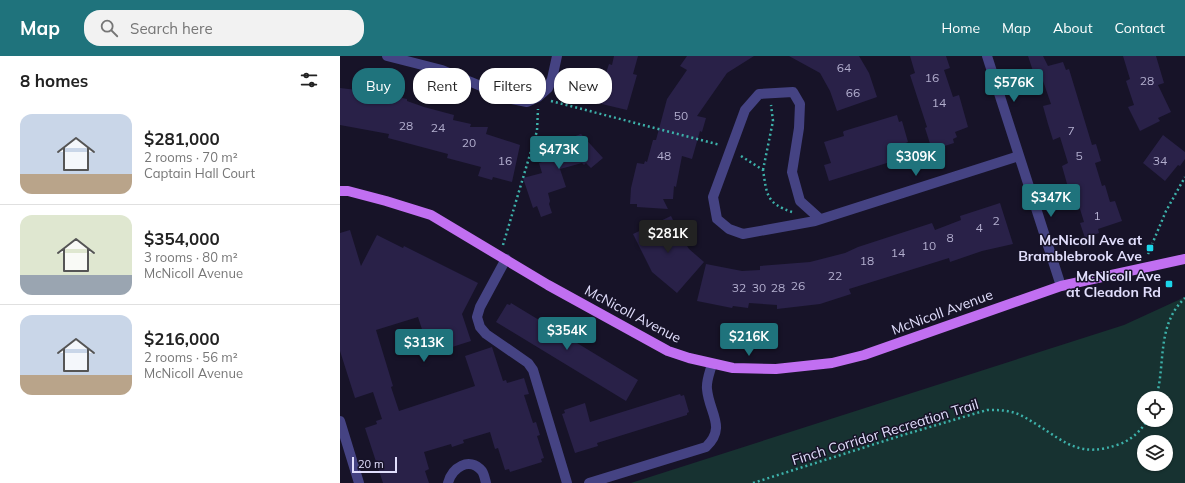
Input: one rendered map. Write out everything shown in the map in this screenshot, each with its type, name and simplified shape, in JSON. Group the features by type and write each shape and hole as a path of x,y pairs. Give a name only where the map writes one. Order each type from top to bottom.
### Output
{"main road":[{"name":"McNicoll Avenue","path":"340,191 348,191 386,201 430,215 548,285 668,351 712,364 733,368 776,369 832,363 864,355 1061,286 1185,259"}],"street":[{"path":"387,56 442,70 479,85"},
{"path":"546,90 552,79 556,56"},
{"path":"987,56 1061,286"},
{"path":"820,219 800,201 792,172 799,128 800,104 793,92 759,94 745,110 713,197 717,219 729,229 743,234 820,219 1019,156"},
{"path":"503,257 480,307 477,317 480,327 486,334 528,363 533,370 567,483"},
{"path":"589,483 706,447 714,439 717,426 709,402 706,386 712,364"},
{"path":"340,421 359,483"},
{"path":"448,483 451,473 458,467 467,464 475,466 482,471 486,483"}],"path":[{"path":"770,93 773,121 763,170 767,197 780,208 794,213"},
{"path":"546,99 716,143 763,170"},
{"path":"503,257 537,131 538,104"},
{"path":"1142,268 1166,211 1185,177"},
{"path":"1158,391 1164,336 1167,323 1173,312 1185,298"},
{"name":"Finch Corridor Recreation Trail","path":"753,483 987,410 1001,410 1015,413 1026,418 1065,443 1077,448 1091,450 1106,449 1123,442 1136,434 1142,427"}],"green space":[{"path":"1185,297 1185,483 631,483 1124,325"}],"building":[{"path":"614,56 638,56 633,74 637,75 627,110 602,104 612,104 612,68 608,68 609,64 612,65"},
{"path":"687,56 754,56 727,73 697,116 706,118 702,132 700,131 692,159 682,156 676,187 674,186 673,199 663,199 668,209 637,207 637,204 630,204 631,188 637,163 644,164 645,161 647,162 653,140 656,140 667,99 687,70 680,66"},
{"path":"789,56 859,56 869,73 877,97 837,111 830,91 820,73"},
{"path":"910,56 946,56 950,68 944,70 953,97 959,95 968,127 955,132 957,137 953,139 954,143 932,150 925,128 927,127 910,75 915,73"},
{"path":"1028,56 1043,56 1048,66 1063,62 1066,70 1069,69 1092,145 1096,144 1101,161 1095,163 1102,186 1105,185 1110,202 1115,201 1122,221 1098,229 1099,233 1085,238 1080,223 1084,222 1076,196 1071,198 1062,166 1068,163 1060,137 1053,140 1043,106 1051,104 1042,78 1036,80"},
{"path":"1123,56 1156,56 1164,83 1158,85 1171,112 1158,118 1160,121 1140,131 1128,107 1134,105 1126,81 1130,79"},
{"path":"340,88 352,89 352,104 405,104 405,99 407,99 407,101 413,104 454,115 453,120 471,124 470,127 488,127 486,134 520,145 512,182 493,177 492,180 478,176 481,167 447,158 448,154 388,138 389,134 340,125"},
{"path":"897,115 899,122 902,121 908,142 901,145 904,153 901,153 903,158 829,181 824,165 831,163 824,142 844,136 844,131"},
{"path":"581,134 603,158 591,168 586,163 584,165 582,163 560,169 566,187 548,193 552,213 541,217 537,206 533,208 523,178 542,173 539,163 548,160 544,148"},
{"path":"1163,135 1185,152 1185,159 1165,181 1143,163"},
{"path":"1000,203 1013,244 982,251 950,262 949,258 849,289 851,294 820,304 777,309 777,305 749,303 748,308 733,306 732,308 697,301 706,264 742,271 760,270 760,266 810,262 845,253 858,247 932,223 935,230 961,220 960,216"},
{"path":"671,216 689,249 704,262 677,293 652,272 633,234"},
{"path":"350,230 361,266 377,235 403,248 404,246 478,283 462,314 471,341 430,354 418,317 376,330 399,411 475,386 465,356 492,347 503,381 506,380 507,383 524,378 529,394 524,395 533,423 536,422 540,435 537,436 544,458 541,459 542,462 510,472 509,469 505,470 498,448 495,449 490,432 463,440 464,443 452,447 451,444 424,452 429,469 425,471 429,483 383,483 365,428 377,424 376,421 382,419 373,392 355,398 340,351 340,233"},
{"path":"511,303 638,380 626,401 496,322 507,304 510,305"},
{"path":"680,394 681,396 684,395 689,412 687,415 597,443 598,446 575,453 562,414 565,413 564,410 585,403 590,422"}],"place":[{"name":"McNicoll Ave at Bramblebrook Ave","path":"1150,248"},
{"name":"McNicoll Ave at Cleadon Rd","path":"1169,284"}]}
